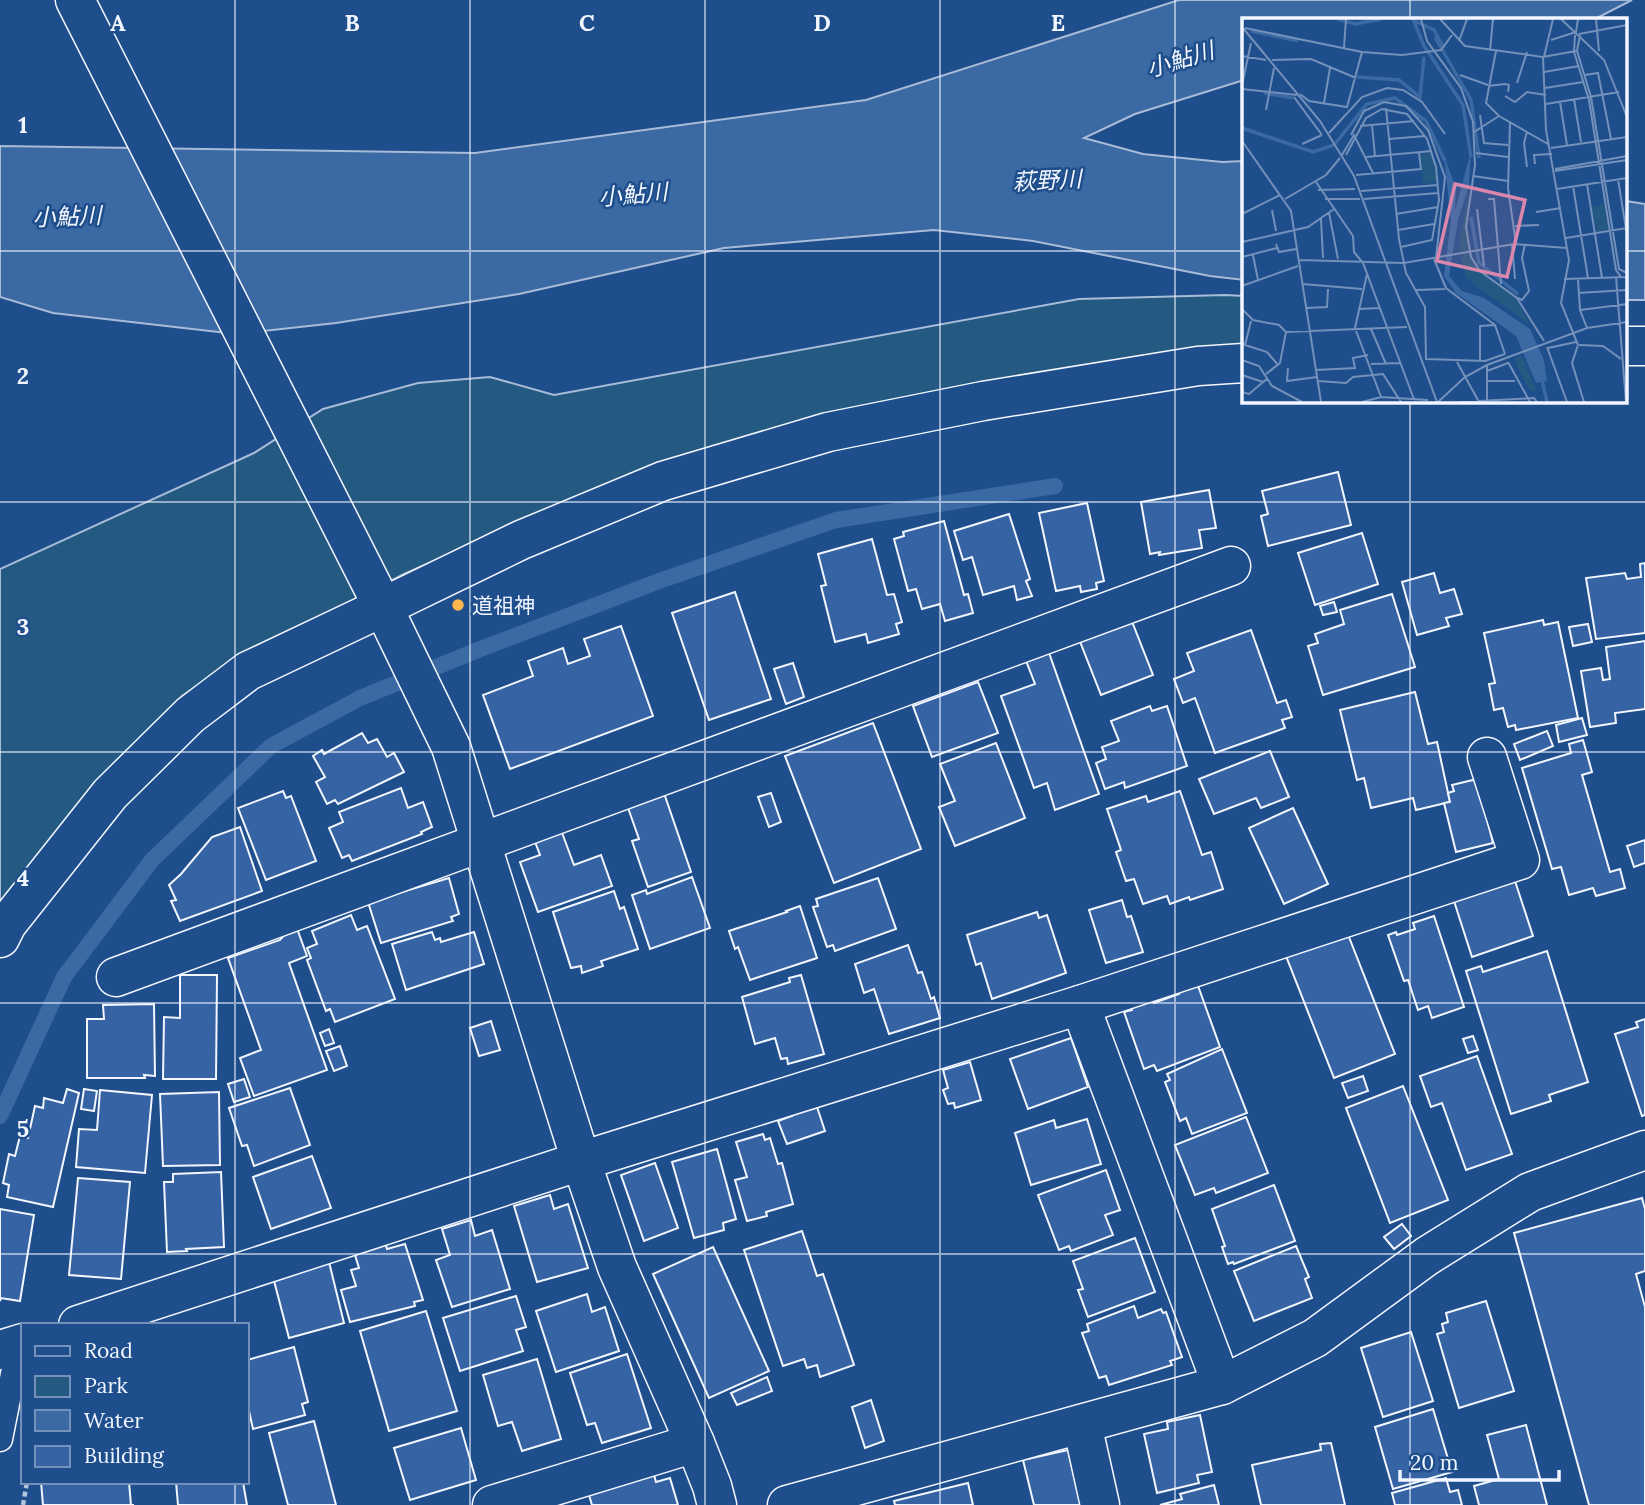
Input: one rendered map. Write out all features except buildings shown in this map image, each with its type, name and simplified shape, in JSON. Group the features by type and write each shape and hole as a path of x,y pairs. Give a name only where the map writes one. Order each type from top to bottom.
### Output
{"street":[{"path":"83,16 383,607 451,747 617,1267 695,1443 717,1505"},
{"path":"0,938 7,924 110,794 190,715 247,671 521,540 663,481 828,432 983,401 1198,366 1242,363"},
{"path":"116,977 1231,566"},
{"path":"84,1323 581,1161 1080,1005 1520,860 1487,757"},
{"path":"1080,1005 1222,1385"},
{"path":"787,1505 1222,1385 1315,1338 1427,1256 1530,1192 1645,1150"},
{"path":"1082,1424 1100,1505"},
{"path":"492,1505 695,1443"}],"lane":[{"path":"0,1439 14,1346"}],"path":[{"path":"23,1505 27,1484"}],"green space":[{"path":"1242,296 1242,349 1028,374 844,412 638,471 404,574 226,666 182,696 8,896 0,912 0,569 254,453 323,409 418,383 490,377 554,395 1079,299"}],"water":[{"path":"1179,0 1632,0 1597,18 1242,18 1242,81 1135,114 1084,138 1143,154 1222,162 1242,161 1242,280 1210,276 1033,241 934,230 724,248 519,294 336,323 236,334 53,313 0,297 0,146 475,153 866,100"},
{"path":"1628,201 1645,204 1645,300 1628,300"}],"waterway":[{"path":"0,1116 64,977 152,860 271,746 360,698 483,648 662,580 836,520 1055,486"}],"place":[{"name":"道祖神","path":"458,605"}],"water label":[{"name":"小鮎川","path":"1180,59"},
{"name":"萩野川","path":"1047,180"},
{"name":"小鮎川","path":"633,194"},
{"name":"小鮎川","path":"67,216"}]}
